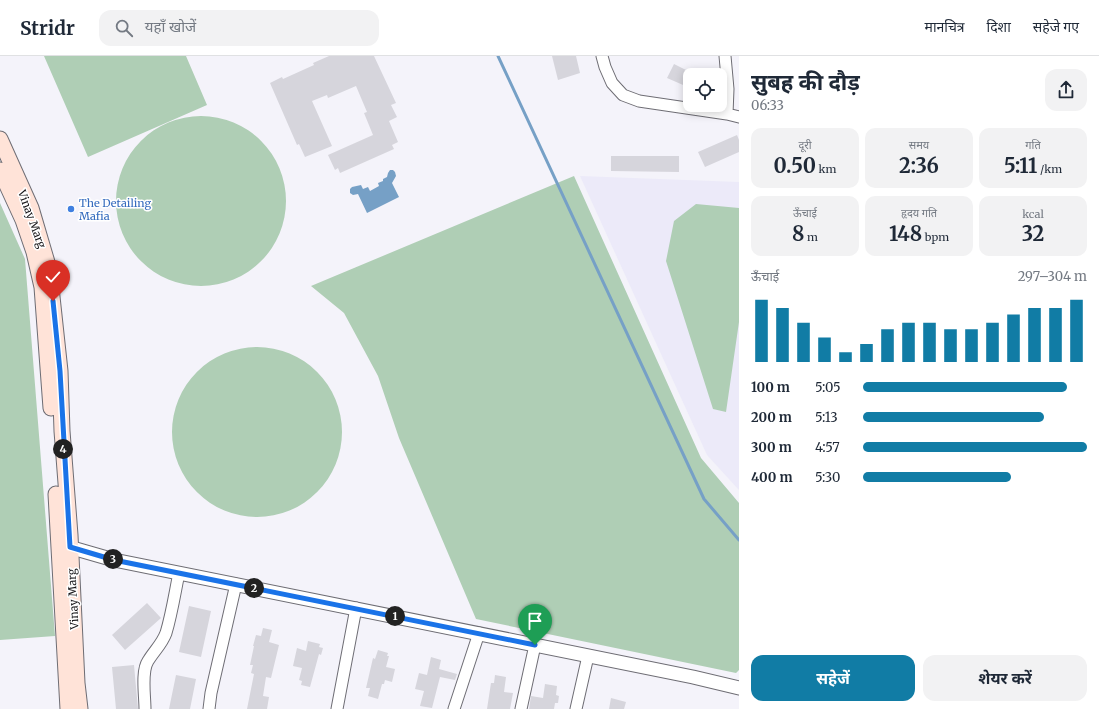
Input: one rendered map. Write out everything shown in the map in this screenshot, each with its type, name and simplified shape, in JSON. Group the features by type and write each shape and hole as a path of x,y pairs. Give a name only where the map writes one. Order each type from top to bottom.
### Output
{"main road":[{"name":"Vinay Marg","path":"0,139 31,208 49,269 60,371 68,709"},
{"name":"Vinay Marg","path":"0,170 23,220 34,252 42,287 51,407 80,709"}],"street":[{"path":"602,56 612,83 623,95 638,101 739,117"},
{"path":"725,56 728,89 727,114"},
{"path":"65,546 114,560 693,677 739,688"},
{"path":"145,709 144,671 147,662 161,644 166,633 179,573"},
{"path":"209,709 211,693 236,584"},
{"path":"337,709 356,608"},
{"path":"454,709 478,633"},
{"path":"521,709 535,645"},
{"path":"576,709 588,656"}],"shaded area":[{"path":"580,176 739,182 739,490 707,455"}],"green space":[{"path":"44,56 186,56 207,105 88,157"},
{"path":"193,116 209,116 226,120 241,126 255,135 267,147 276,161 282,176 286,193 286,209 282,226 276,241 267,255 255,267 241,276 226,282 209,286 193,286 176,282 161,276 147,267 135,255 126,241 120,226 116,209 116,193 120,176 126,161 135,147 147,135 161,126 176,120"},
{"path":"574,176 701,458 739,503 739,670 736,673 476,619 399,438 378,376 344,313 311,286"},
{"path":"0,203 25,259 55,636 0,640"},
{"path":"696,204 739,208 739,322 726,412 713,409 666,261 674,221"},
{"path":"249,347 265,347 290,353 311,366 323,378 336,399 342,424 342,440 336,465 323,486 311,498 290,511 265,517 249,517 224,511 203,498 191,486 178,465 172,440 172,424 178,399 191,378 203,366 224,353"}],"water":[{"path":"390,170 395,172 396,176 392,183 399,197 367,213 358,194 353,195 350,193 350,189 361,185 363,189 368,187 370,191 379,186 378,183 387,177"}],"building":[{"path":"329,56 374,56 396,103 391,105 397,117 389,121 398,142 392,145 394,149 340,173 338,168 335,170 328,155 373,135 364,113 367,112 356,86 328,98 327,95 312,101 332,146 305,157 299,144 297,145 270,83 282,77 283,79 314,65 313,63"},
{"path":"552,56 576,56 580,73 558,80"},
{"path":"674,64 683,68 683,85 667,78"},
{"path":"737,135 739,140 739,152 705,167 698,152"},
{"path":"611,156 679,156 679,172 611,171"},
{"path":"147,603 161,618 125,650 112,635"},
{"path":"189,606 211,611 201,657 179,652"},
{"path":"263,628 272,630 269,642 279,645 271,678 266,677 263,696 269,697 267,709 247,709 254,674 251,673 253,665 250,665 253,646 256,635 261,636"},
{"path":"308,641 320,644 319,647 323,648 321,655 319,654 310,687 301,685 302,681 299,680 302,668 293,666 297,648 306,651"},
{"path":"378,650 388,653 387,656 389,656 386,667 395,669 392,682 385,680 384,684 382,684 378,699 368,696 370,688 366,688 373,658 375,659"},
{"path":"431,657 441,660 439,669 457,674 455,680 440,677 432,708 420,706 424,691 415,689 419,673 427,675"},
{"path":"134,665 138,709 116,709 112,667"},
{"path":"176,675 196,679 190,709 169,709"},
{"path":"495,675 506,677 504,692 513,693 510,709 487,709 491,683 494,683"},
{"path":"545,684 557,686 556,695 559,696 558,703 555,703 554,709 529,709 531,696 543,698"},
{"path":"611,698 626,702 624,709 609,709"}],"waterway":[{"path":"498,56 704,499 739,540"}],"place":[{"name":"The Detailing Mafia","path":"71,209"}],"route":[{"path":"53,301 60,371 62,431 70,547 114,560 535,645"}]}
